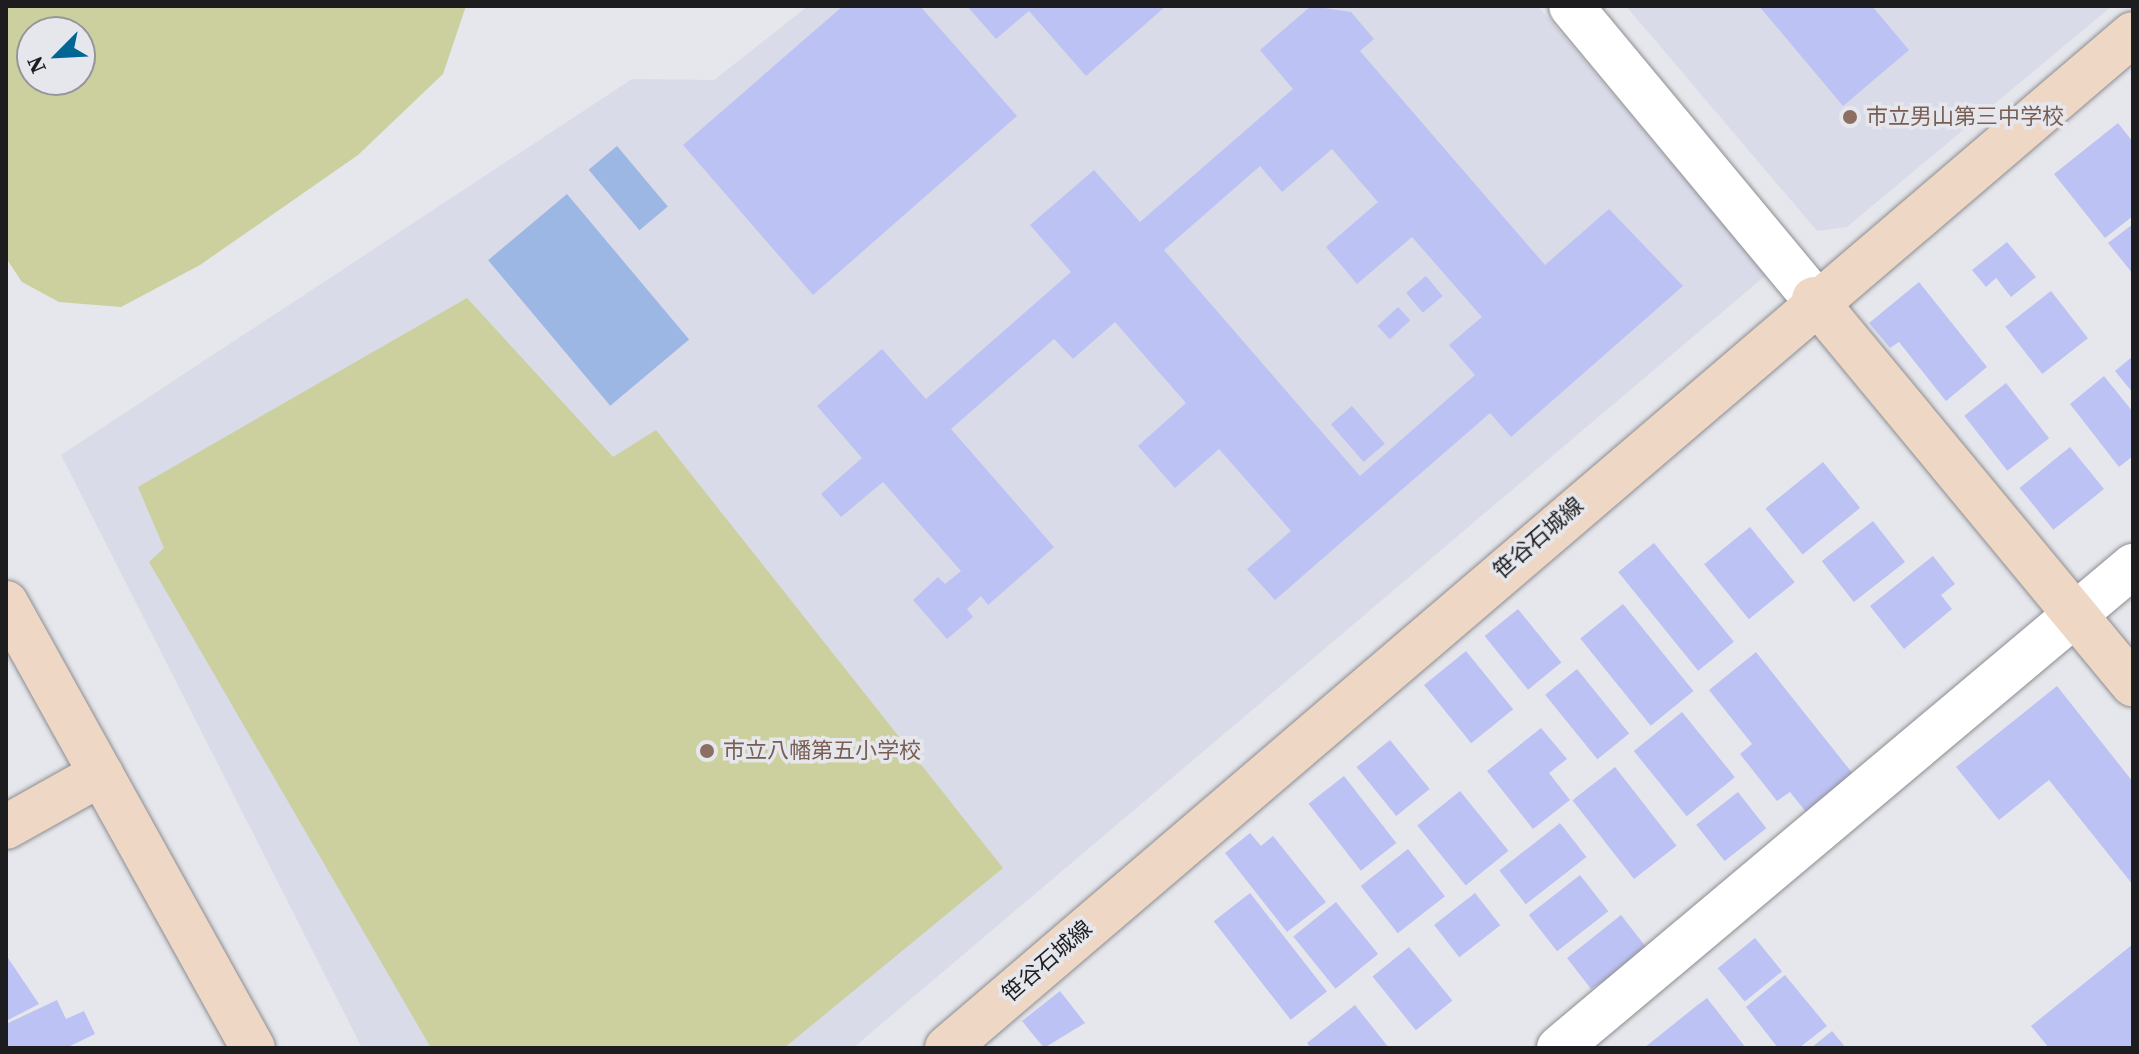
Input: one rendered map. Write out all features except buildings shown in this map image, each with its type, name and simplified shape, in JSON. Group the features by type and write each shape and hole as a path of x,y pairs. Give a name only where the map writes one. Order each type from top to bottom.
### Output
{"street":[{"path":"1571,6 2133,684"},
{"name":"笹谷石城線","path":"947,1048 1814,299 2133,34"},
{"path":"1559,1048 2133,566"},
{"path":"6,603 253,1048"},
{"path":"6,827 101,774"}],"shaded area":[{"name":"市立八幡第五小学校","path":"808,6 1538,6 1766,275 853,1048 362,1048 61,455 632,79 714,80"},
{"name":"市立男山第三中学校","path":"1626,6 2112,6 1847,227 1817,231"}],"green space":[{"path":"6,6 466,6 443,74 358,155 200,265 121,307 59,302 22,282 6,258"},
{"path":"467,298 613,457 656,430 1003,868 784,1048 431,1048 149,562 164,548 138,487"}],"water":[{"path":"617,146 668,207 639,230 589,170"},
{"path":"567,194 689,340 610,406 488,260"}],"place":[{"name":"市立男山第三中学校","path":"1850,117"},
{"name":"市立八幡第五小学校","path":"707,751"}]}
